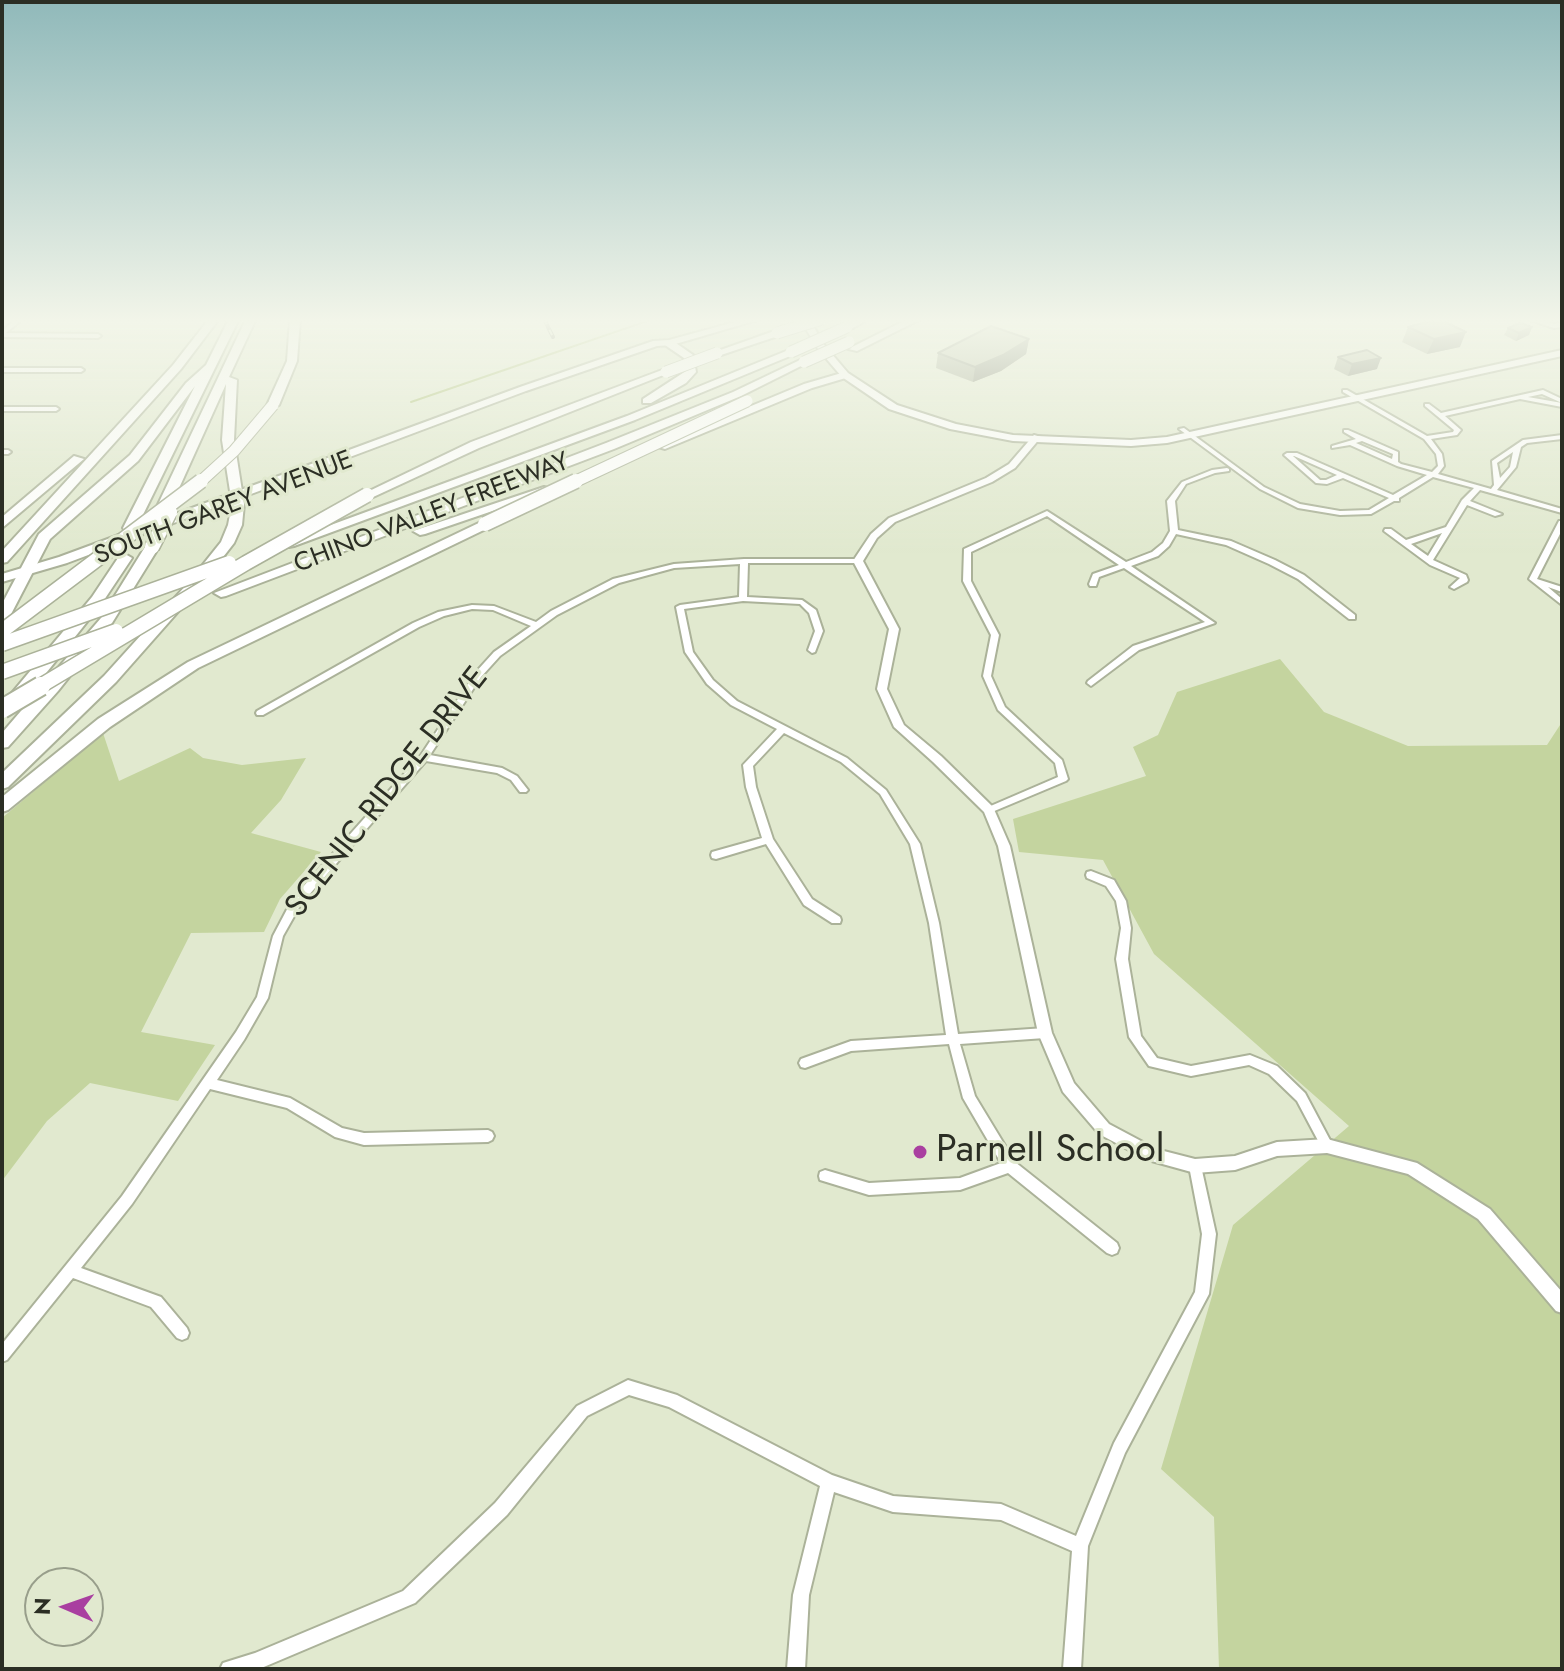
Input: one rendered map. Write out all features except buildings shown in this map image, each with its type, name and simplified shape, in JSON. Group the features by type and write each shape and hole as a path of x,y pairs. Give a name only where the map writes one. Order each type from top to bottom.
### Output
{"highway":[{"path":"2,524 144,397"},
{"path":"2,559 150,397"},
{"path":"2,618 44,537 134,458 181,397"},
{"path":"2,712 69,637 118,561 130,528 194,397"},
{"path":"2,743 107,620 147,550 209,397"},
{"path":"158,517 214,397"},
{"path":"2,702 158,517 223,397"},
{"path":"2,783 99,689 202,576 227,543 235,525 237,500 228,440 231,397"},
{"path":"2,631 187,494 234,451 276,397"},
{"path":"2,712 246,563 367,495 506,432 599,397"},
{"path":"520,459 653,397"},
{"name":"CHINO VALLEY FREEWAY","path":"2,644 520,459 677,397"},
{"name":"CHINO VALLEY FREEWAY","path":"2,672 254,581 610,446 730,397"},
{"path":"2,806 94,730 193,665 754,397"},
{"path":"254,581 301,569 572,481 781,397"},
{"path":"2,730 65,659 147,550"}],"main road":[{"name":"SOUTH GAREY AVENUE","path":"237,500 360,449 501,397"},
{"name":"SOUTH GAREY AVENUE","path":"2,589 23,578 527,397"},
{"path":"879,397 893,407 954,427 1013,438 1149,442 1192,436 1364,397"},
{"path":"1115,440 1124,436 1182,429 1319,397"},
{"path":"324,472 360,449"},
{"name":"SOUTH GAREY AVENUE","path":"2,578 23,578"}],"street":[{"path":"1442,415 1520,397 1534,402 1561,399"},
{"path":"1182,429 1231,469 1298,506 1371,512 1396,499 1441,466 1439,454 1426,438 1359,398"},
{"path":"1426,438 1457,432 1455,426 1427,405"},
{"path":"2,409 56,409"},
{"path":"1346,431 1396,453 1395,463"},
{"path":"1495,488 1494,462 1518,445 1548,436 1562,437"},
{"path":"1037,437 1012,466 989,480 892,520 874,536 858,561 894,629 882,689 899,727 989,810 1004,846 1045,1033 1068,1087 1104,1129 1153,1155 1195,1166 1235,1163 1277,1149 1327,1146 1412,1168 1484,1214 1562,1305"},
{"path":"1334,447 1361,439"},
{"path":"1352,442 1395,463 1479,487 1495,488 1562,511"},
{"path":"1495,488 1513,467 1518,445"},
{"path":"1276,459 1305,447"},
{"path":"1289,454 1396,499"},
{"path":"1289,454 1318,482 1341,476"},
{"path":"1093,584 1096,576 1155,554 1166,544 1174,531 1171,501 1184,483 1231,469"},
{"path":"1429,560 1465,502 1479,487"},
{"path":"1465,502 1498,514"},
{"path":"989,810 1063,779 1059,762 1001,708 987,676 995,635 967,581 967,551 1047,513 1211,623 1136,648 1091,683"},
{"path":"1533,579 1562,523"},
{"path":"1405,543 1447,529"},
{"path":"1174,531 1228,543 1272,562 1301,577 1352,617"},
{"path":"1388,531 1429,560 1463,577 1464,580 1454,587"},
{"path":"743,599 744,561"},
{"name":"SCENIC RIDGE DRIVE","path":"2,1355 127,1200 208,1083 262,998 278,936 297,901 424,757 478,675 497,654 536,625 584,596 616,581 674,566 744,561 858,561"},
{"path":"1533,579 1562,590"},
{"path":"1533,579 1562,603"},
{"path":"812,650 819,631 813,612 802,602 743,599 680,607 689,652 710,682 734,703 844,760 883,792 915,844 934,923 953,1039 969,1098 1010,1166 1112,1248"},
{"path":"260,713 441,614 472,607 494,608 536,625"},
{"path":"784,728 748,765 751,787 768,840 808,902 836,920"},
{"path":"424,757 499,770 514,778 523,790"},
{"path":"716,855 768,840"},
{"path":"1091,875 1110,883 1121,901 1126,928 1122,959 1135,1037 1153,1062 1191,1071 1250,1060 1273,1070 1301,1097 1327,1146"},
{"path":"805,1063 851,1046 1045,1033"},
{"path":"208,1083 290,1103 339,1133 364,1139 488,1136"},
{"path":"825,1176 869,1189 960,1184 1010,1166"},
{"path":"1072,1669 1080,1546 1119,1448 1202,1294 1209,1234 1195,1166"},
{"path":"71,1271 156,1302 182,1333"},
{"path":"229,1669 255,1666 409,1597 501,1509 582,1411 628,1387 672,1400 829,1482 893,1504 1001,1512 1080,1546"},
{"path":"796,1669 801,1595 829,1482"}],"green space":[{"path":"1280,659 1324,712 1408,746 1547,745 1562,722 1562,1669 1219,1669 1214,1517 1161,1469 1233,1225 1349,1126 1154,954 1103,860 1019,852 1013,819 1146,776 1133,747 1158,735 1177,692"},
{"path":"103,733 119,781 190,748 203,758 242,765 306,758 281,800 251,833 321,852 280,899 264,932 191,933 141,1032 215,1045 178,1101 90,1083 47,1121 2,1181 2,818"}],"waterway":[{"path":"411,402 426,397"}],"place":[{"name":"Parnell School","path":"920,1152"}]}
